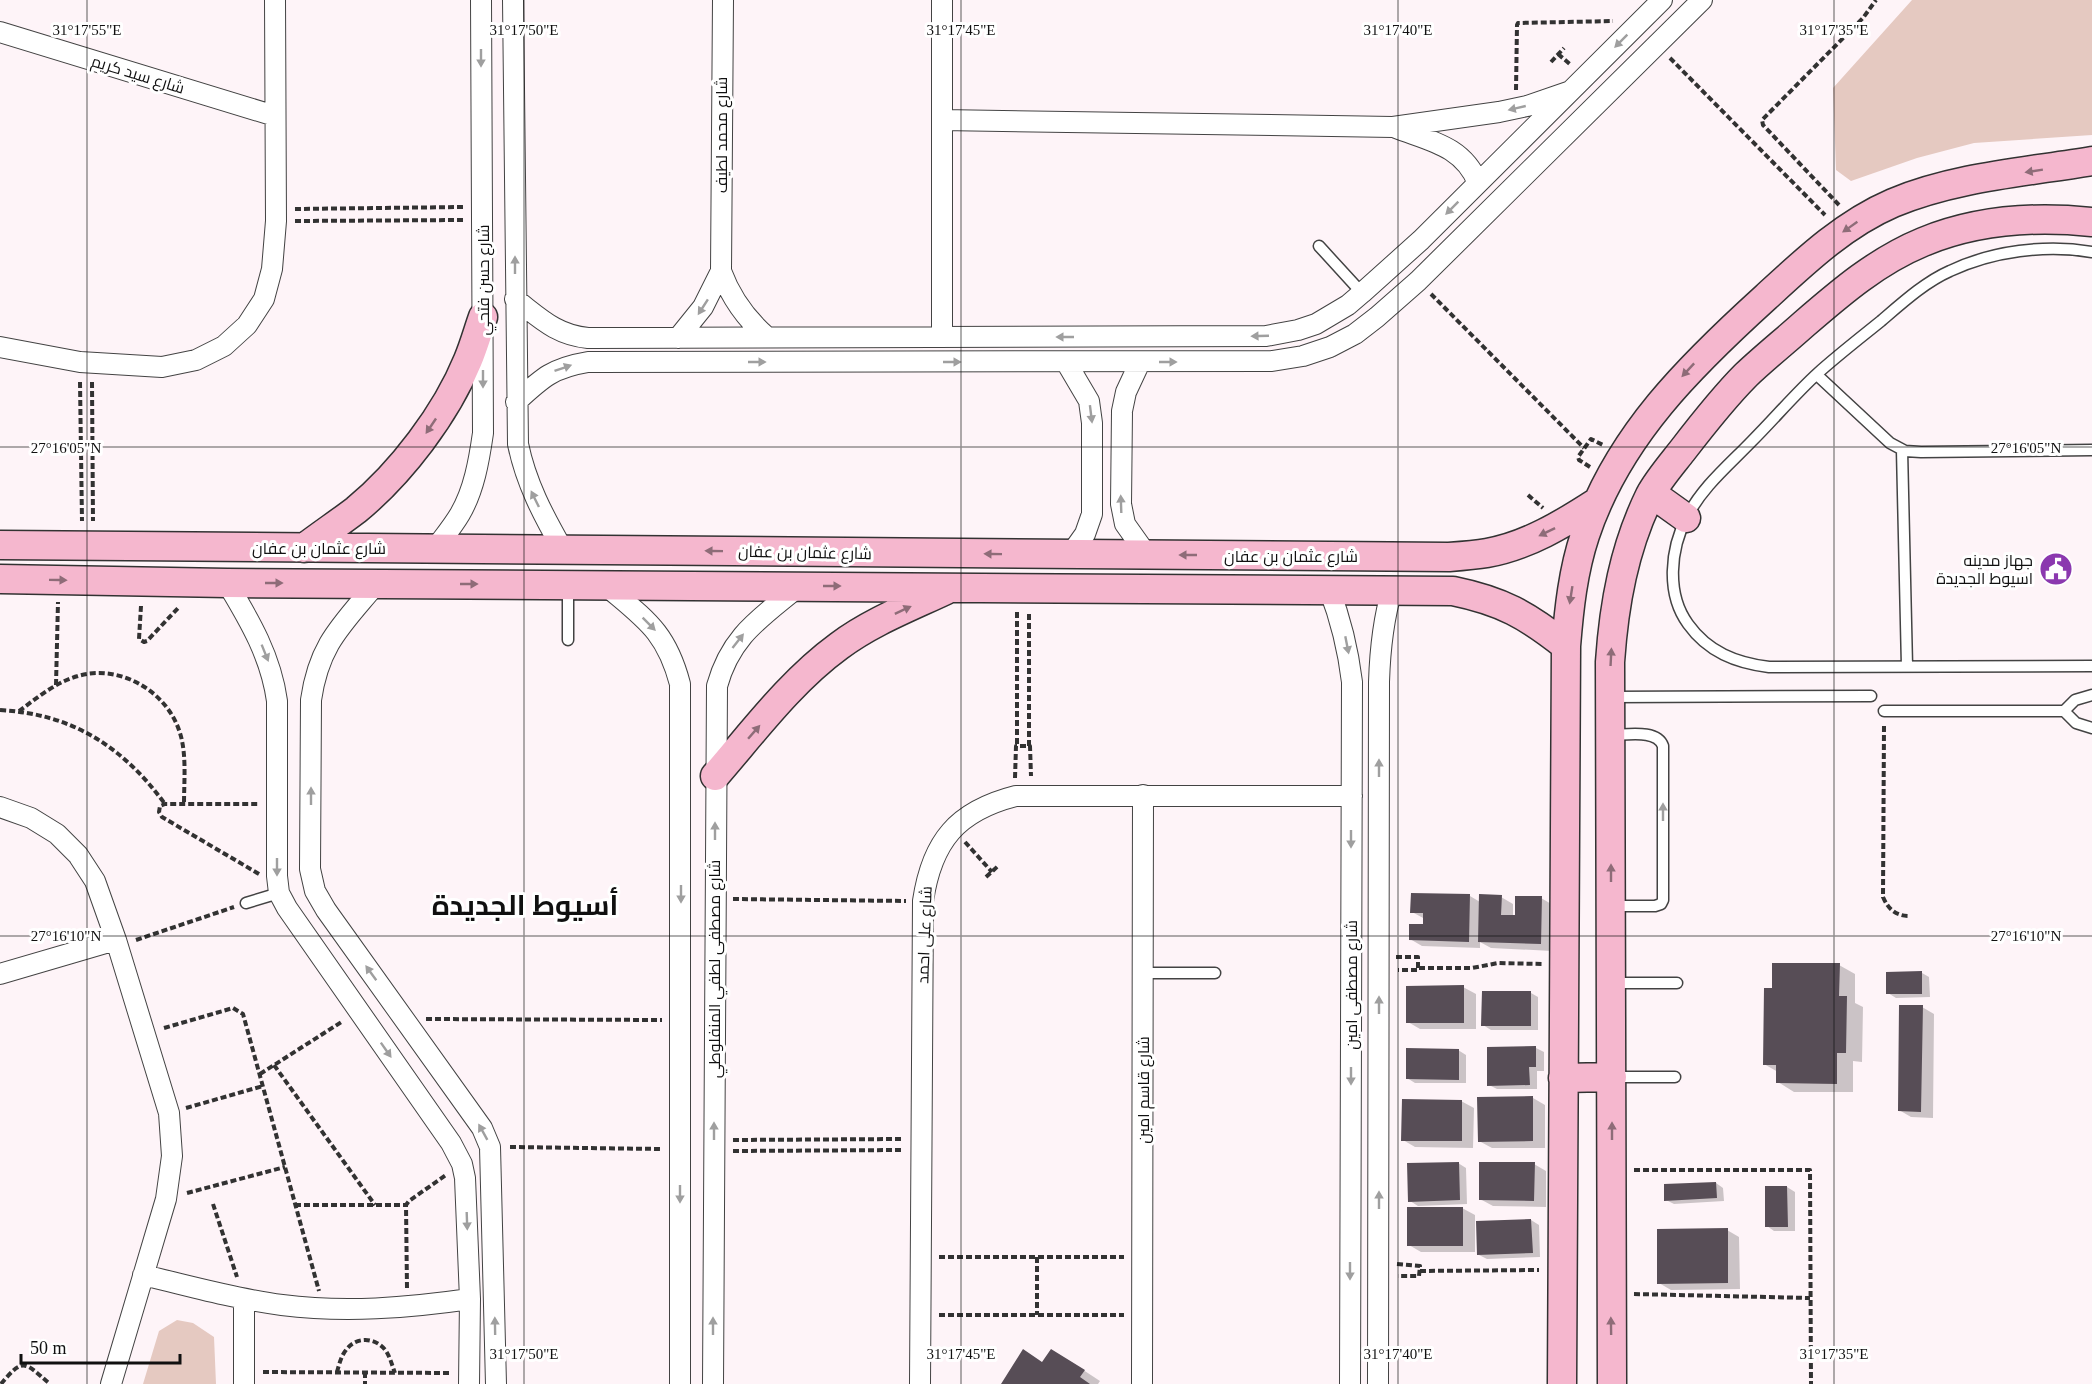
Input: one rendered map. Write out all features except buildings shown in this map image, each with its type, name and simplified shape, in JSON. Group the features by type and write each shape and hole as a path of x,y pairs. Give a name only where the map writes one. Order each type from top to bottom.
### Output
{"street":[{"path":"0,347 86,362 162,367 196,360 224,346 247,325 264,299 272,269 276,215 275,0"},
{"name":"شارع حسن فتحي","path":"435,549 459,514 471,488 479,461 483,434 481,0"},
{"name":"شارع حسن فتحي","path":"513,0 518,444 523,469 532,493 563,550"},
{"name":"شارع محمد لطيف","path":"723,0 721,271 728,290 739,308 767,338"},
{"path":"942,0 942,337"},
{"path":"515,299 557,331 572,336 678,338 1266,336 1298,330 1332,315 1362,293 1421,240 1662,0"},
{"path":"516,402 543,377 557,370 588,362 1272,361 1303,356 1330,347 1355,334 1418,281 1702,0"},
{"name":"شارع سيد كريم","path":"0,32 275,116"},
{"path":"942,120 1393,127 1515,108 1573,90"},
{"path":"1393,127 1456,153 1466,161 1478,183"},
{"path":"1562,1384 1566,646 1575,573 1584,536 1597,502 1622,455 1665,396 1713,344 1812,255 1849,227 1892,204 1930,190 2092,161"},
{"path":"1612,1384 1610,662 1618,592 1626,559 1651,493 1696,432 1746,375 1863,275 1892,256 1924,241 1958,230 2026,219 2092,222"},
{"name":"شارع محمد لطيف","path":"678,338 704,307 721,271"},
{"path":"304,548 357,508 390,477 420,441 446,403 468,361 483,317"},
{"path":"1298,330 1303,356"},
{"path":"1713,344 1746,375"},
{"path":"1066,362 1089,401 1092,423 1092,514 1085,534 1070,555"},
{"path":"1140,362 1126,392 1122,411 1121,504 1125,524 1147,555"},
{"path":"1651,493 1686,518"},
{"name":"شارع عثمان بن عفان","path":"0,545 1449,557 1488,553 1526,542 1562,525 1597,502"},
{"path":"227,547 215,583 256,633 275,684 278,701 278,889 286,908 451,1143 462,1164 465,1178 470,1299 469,1378"},
{"path":"670,551 670,585"},
{"name":"شارع عثمان بن عفان","path":"0,579 215,583 1453,591 1484,597 1514,609 1566,646"},
{"path":"376,584 333,635 318,666 314,683 311,700 310,869 315,891 326,910 482,1128 490,1147 496,1384"},
{"name":"شارع مصطفى لطفي المنفلوطي","path":"605,585 652,626 665,643 675,663 680,684 680,1384"},
{"name":"شارع مصطفى لطفي المنفلوطي","path":"713,1384 717,687 722,667 731,649 744,633 799,586"},
{"path":"715,776 797,682 825,657 865,629 952,587"},
{"name":"شارع مصطفى امين","path":"1329,589 1339,613 1352,682 1350,1384"},
{"name":"شارع مصطفى امين","path":"1378,1384 1380,658 1386,612 1392,590"},
{"name":"شارع قاسم امين","path":"1142,1384 1143,795"},
{"name":"شارع على احمد","path":"920,1384 923,901 927,874 937,850 952,829 971,813 992,802 1024,796 1352,796"},
{"path":"0,807 31,818 57,834 78,855 95,881 146,1033 169,1113 172,1156 166,1199 111,1384"},
{"path":"0,974 117,943"},
{"path":"1563,1078 1612,1077"},
{"path":"144,1275 244,1299 324,1309 408,1308 470,1299"},
{"path":"469,1277 494,1277"},
{"path":"244,1299 244,1378"}],"lane":[{"path":"1319,246 1362,293"},
{"path":"2092,252 2060,248 1988,257 1949,271 1911,296 1817,375 1705,489 1686,518 1673,562 1672,582 1678,612 1695,633 1722,654 1744,664 1769,667 2092,666"},
{"path":"1817,375 1890,443 1902,450 1921,453 2092,450"},
{"path":"1902,450 1907,666"},
{"path":"568,585 568,640"},
{"path":"1884,711 2064,711 2075,700 2092,695"},
{"path":"1611,697 1871,696"},
{"path":"2064,711 2076,723 2092,728"},
{"path":"1611,735 1652,735 1660,739 1664,746 1663,900 1661,904 1655,906 1611,906"},
{"path":"246,903 278,889"},
{"path":"1143,973 1215,973"},
{"path":"1612,983 1677,983"},
{"path":"1612,1077 1675,1077"}],"path":[{"path":"1849,227 1763,125 1762,120 1863,18 1876,0"},
{"path":"1515,108 1518,22 1641,21"},
{"path":"1657,44 1849,227"},
{"path":"1551,62 1564,48"},
{"path":"276,215 482,214"},
{"path":"276,215 482,214"},
{"path":"1418,281 1584,448"},
{"path":"86,362 87,546"},
{"path":"86,362 87,546"},
{"path":"56,686 58,580"},
{"path":"142,581 139,639 144,642 215,583"},
{"path":"1023,588 1029,746 1024,796"},
{"path":"1023,588 1017,746 1015,747 1024,796"},
{"path":"19,711 56,686 79,676 104,673 128,678 150,690 167,708 179,730 183,754 184,804"},
{"path":"0,710 48,717 76,727 102,741 126,759 147,780 165,804"},
{"path":"1884,711 1883,897 1891,910 1902,916 1909,916"},
{"path":"1017,746 1029,746"},
{"path":"277,804 165,804 160,806 159,812 162,817 278,889"},
{"path":"952,829 992,872"},
{"path":"986,877 998,866"},
{"path":"714,899 923,901"},
{"path":"117,943 246,903"},
{"path":"1379,964 1418,957 1419,968"},
{"path":"1379,964 1418,970 1419,968 1472,968 1498,963 1563,964"},
{"path":"146,1033 233,1008 243,1014 324,1309"},
{"path":"260,1074 359,1011"},
{"path":"403,1019 681,1020"},
{"path":"274,1065 375,1205"},
{"path":"169,1113 263,1086"},
{"path":"714,1145 922,1144"},
{"path":"714,1145 922,1144"},
{"path":"490,1147 680,1149"},
{"path":"408,1308 406,1205 462,1164"},
{"path":"166,1199 285,1167"},
{"path":"1611,1170 1810,1170 1811,1384"},
{"path":"213,1204 244,1299"},
{"path":"295,1205 406,1205"},
{"path":"921,1257 1142,1257"},
{"path":"1037,1257 1037,1315"},
{"path":"1418,1264 1420,1271 1419,1276 1379,1270 1418,1264"},
{"path":"1420,1271 1562,1270"},
{"path":"1611,1293 1810,1298"},
{"path":"921,1315 1142,1315"},
{"path":"337,1372 344,1352 350,1344 359,1340 368,1340 385,1349 395,1373"},
{"path":"1,1384 15,1368 21,1365 27,1366 50,1384"},
{"path":"244,1378 337,1372 469,1378"},
{"path":"365,1372 365,1384"}],"shaded area":[{"path":"1912,0 2092,0 2092,135 1974,143 1917,158 1851,181 1836,170 1833,88"},
{"path":"177,1320 193,1323 214,1337 216,1384 143,1384 159,1331"}],"place":[{"name":"جهاز مدينه اسيوط الجديدة","path":"2056,569"}],"district":[{"name":"أسيوط الجديدة","path":"525,905"}]}
